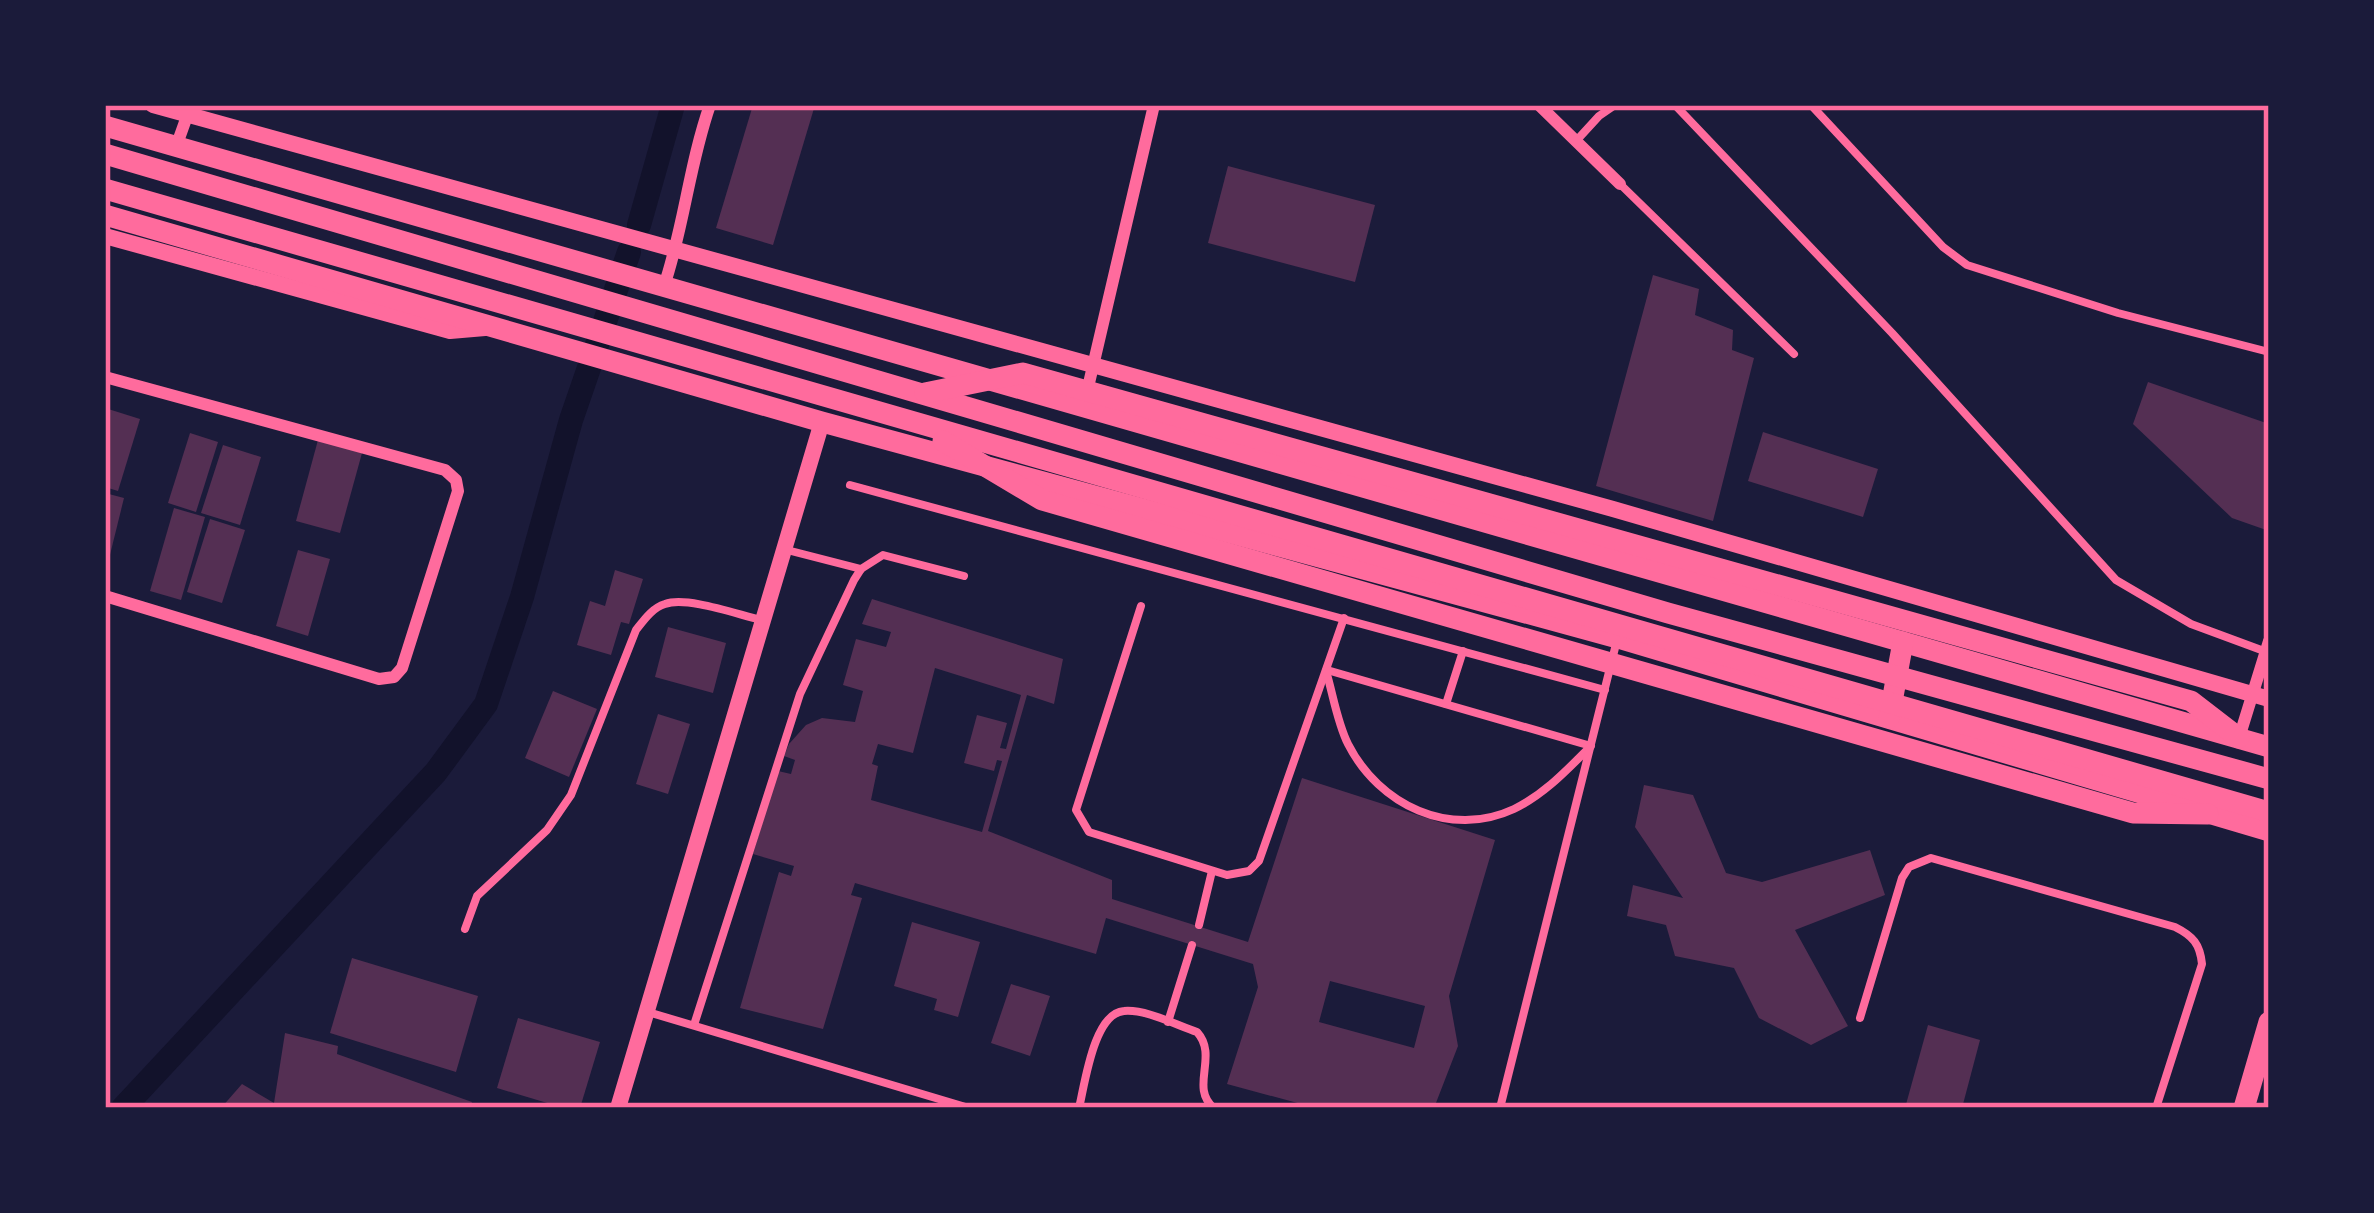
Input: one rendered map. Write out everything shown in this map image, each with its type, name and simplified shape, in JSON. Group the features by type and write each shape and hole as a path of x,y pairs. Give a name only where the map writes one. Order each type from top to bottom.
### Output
{"main road":[{"path":"105,126 2269,747"},
{"path":"105,154 1668,613 2269,779"},
{"path":"105,189 2269,812"},
{"path":"105,215 822,422 1618,638 2269,831"},
{"path":"921,394 1023,373 2191,701 2239,738"},
{"path":"914,424 1042,500 2132,813 2208,814"},
{"path":"1889,719 1903,642"},
{"path":"2245,1108 2269,1022"}],"street":[{"path":"153,105 189,110 675,250 1612,508 2262,697"},
{"path":"663,286 675,250 695,147 710,105"},
{"path":"1084,407 1154,105"},
{"path":"1539,105 1620,184"},
{"path":"176,147 189,110"},
{"path":"105,236 450,331 497,326"},
{"path":"105,377 445,470 456,479 458,491 402,668 394,677 379,679 105,596"},
{"path":"619,1108 822,422"},
{"path":"2239,738 2262,697 2267,646"}],"lane":[{"path":"1576,141 1616,105"},
{"path":"1675,105 1892,333 2116,580 2191,624 2267,646"},
{"path":"1811,105 1942,247 1967,265 2118,313 2269,352"},
{"path":"1620,184 1794,354"},
{"path":"850,485 1605,690"},
{"path":"785,549 861,569"},
{"path":"694,1025 800,694 861,569 883,556 964,576"},
{"path":"465,929 477,896 547,830 571,795 636,630 648,614 666,603 686,603 764,620"},
{"path":"1142,606 1076,809 1089,832 1212,871 1240,875 1259,860 1344,618"},
{"path":"1500,1108 1618,638"},
{"path":"1446,704 1463,651"},
{"path":"1326,670 1591,746"},
{"path":"1326,670 1347,742 1380,784 1422,814 1478,821 1514,809 1545,790 1591,746"},
{"path":"1860,1018 1902,878 1918,860 1931,858 2175,927 2190,934 2200,947 2203,964 2156,1108"},
{"path":"1199,925 1212,871"},
{"path":"1168,1022 1192,945"},
{"path":"647,1011 969,1108"},
{"path":"1079,1108 1099,1033 1107,1018 1119,1011 1168,1022 1197,1032 1206,1041 1209,1052 1203,1090 1214,1108"}],"building":[{"path":"753,105 815,105 773,245 716,228"},
{"path":"1228,166 1375,205 1355,282 1208,243"},
{"path":"1653,275 1699,289 1695,315 1733,330 1732,350 1754,358 1713,521 1596,486"},
{"path":"2148,382 2269,424 2269,531 2232,518 2133,424"},
{"path":"105,408 140,419 118,491 105,487"},
{"path":"1763,432 1878,469 1863,517 1748,481"},
{"path":"190,433 218,442 196,512 168,503"},
{"path":"318,440 362,453 340,533 296,521"},
{"path":"223,445 261,457 240,525 201,513"},
{"path":"105,493 124,498 107,567 105,567"},
{"path":"174,508 205,517 181,600 150,591"},
{"path":"210,519 245,530 222,603 187,592"},
{"path":"298,550 330,559 308,636 276,626"},
{"path":"615,570 643,579 629,624 621,622 611,655 577,645 590,601 605,606"},
{"path":"872,599 1063,659 1054,704 1027,695 988,831 1112,880 1112,899 1248,942 1302,778 1495,840 1449,996 1458,1046 1434,1108 1316,1108 1227,1084 1258,987 1253,964 1106,918 1096,954 855,883 851,895 862,898 823,1029 740,1008 779,872 791,876 794,866 753,854 778,771 791,774 795,760 784,756 806,725 822,718 855,722 863,691 843,685 856,639 886,647 891,632 862,624","holes":["935,668 1021,695 1006,749 1000,748 1007,723 977,715 964,763 994,771 997,760 1002,761 982,832 871,800 878,744 913,753","1330,981 1425,1006 1414,1048 1319,1022"]},
{"path":"668,627 726,643 713,693 655,677"},
{"path":"553,691 597,709 569,777 525,758"},
{"path":"658,714 690,724 668,794 636,784"},
{"path":"1644,785 1693,795 1726,873 1762,882 1870,850 1885,895 1795,930 1848,1026 1811,1045 1759,1018 1734,968 1675,956 1666,925 1627,916 1633,885 1683,898 1635,827"},
{"path":"912,922 980,942 958,1017 934,1010 937,999 894,986"},
{"path":"352,958 478,996 456,1072 330,1033"},
{"path":"1011,984 1050,996 1030,1056 991,1043"},
{"path":"518,1018 600,1042 580,1108 564,1108 497,1088"},
{"path":"1928,1025 1980,1040 1962,1108 1905,1108"},
{"path":"285,1033 338,1046 337,1054 472,1102 470,1108 221,1108 242,1084 274,1103"}],"waterway":[{"path":"639,225 673,105"},
{"path":"123,1108 436,772 486,704 522,597 571,420 629,252"}]}
